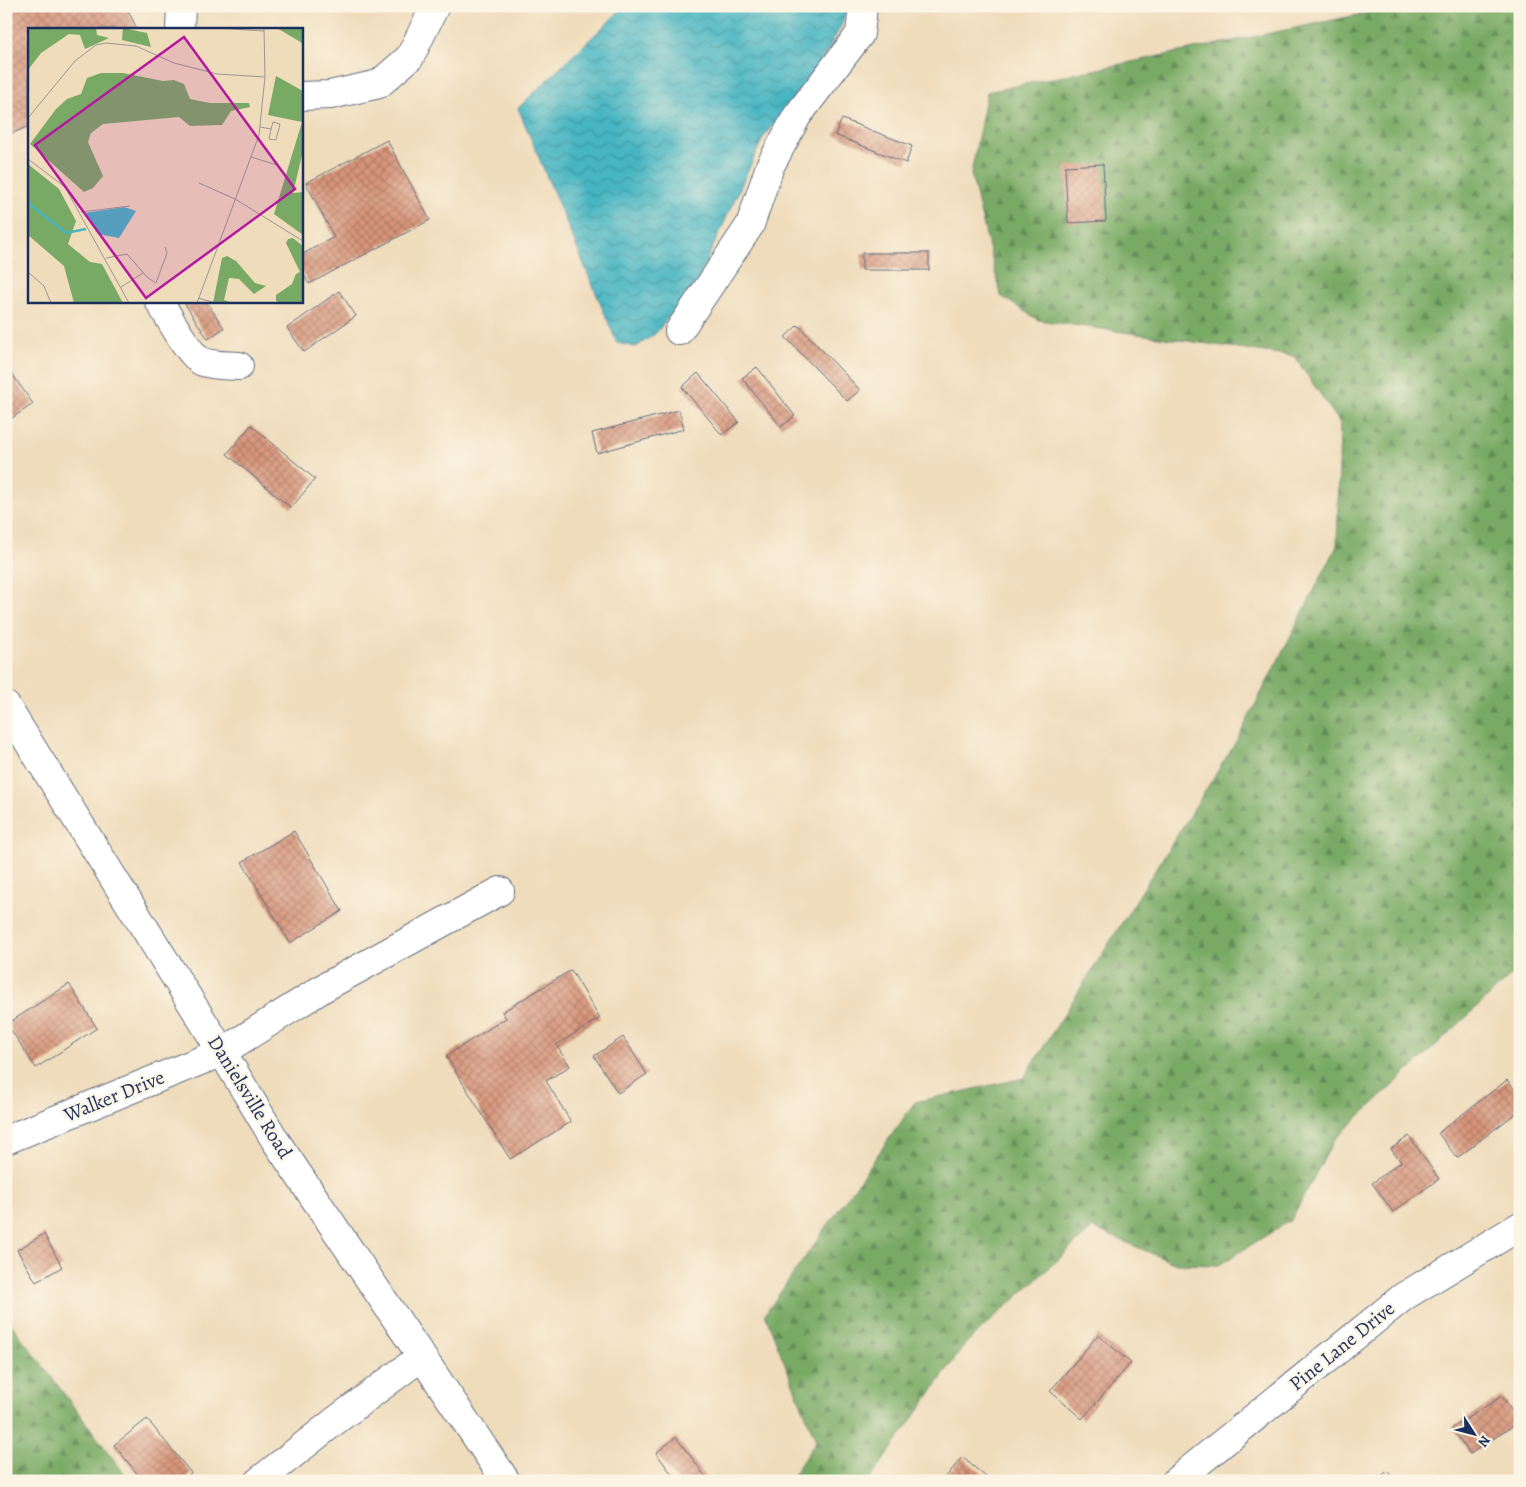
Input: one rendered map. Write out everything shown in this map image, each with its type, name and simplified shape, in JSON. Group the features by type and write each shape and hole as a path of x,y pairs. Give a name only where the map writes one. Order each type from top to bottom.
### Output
{"street":[{"path":"180,28 181,6"},
{"path":"302,96 330,95 379,84 410,57 435,6"},
{"path":"679,331 750,225 770,166 797,116 860,34 863,6"},
{"path":"160,302 190,350 201,361 239,366"},
{"name":"Danielsville Road","path":"6,706 275,1140 506,1481"},
{"name":"Walker Drive","path":"6,1140 222,1052 325,986 500,891"},
{"name":"Pine Lane Drive","path":"1176,1481 1403,1296 1520,1226"},
{"path":"259,1481 421,1357"}],"green space":[{"path":"1401,6 1520,6 1520,967 1334,1140 1291,1220 1219,1265 1176,1264 1093,1228 966,1343 869,1481 789,1481 816,1441 765,1314 915,1102 1024,1078 1236,742 1337,546 1340,423 1294,356 1038,320 1001,296 971,174 987,92"},
{"path":"6,1317 130,1481 14,1481 6,1473"}],"water":[{"path":"625,6 848,6 841,26 821,62 763,138 697,282 655,334 636,347 617,343 518,108"}],"building":[{"path":"6,6 126,6 137,28 28,28 28,126 6,136"},
{"path":"842,119 912,146 906,163 835,135"},
{"path":"387,140 430,220 309,284 302,272 302,254 334,237 306,183"},
{"path":"1103,164 1106,221 1068,223 1065,166"},
{"path":"862,253 929,253 929,270 862,270"},
{"path":"339,291 356,316 304,352 287,328"},
{"path":"184,302 207,302 224,328 208,339"},
{"path":"798,325 860,390 847,401 785,337"},
{"path":"6,365 33,404 6,422"},
{"path":"757,367 795,416 781,427 742,378"},
{"path":"698,373 739,422 722,435 682,387"},
{"path":"679,410 684,429 597,453 592,433"},
{"path":"251,425 315,479 291,508 227,454"},
{"path":"294,831 342,911 290,943 242,862"},
{"path":"571,970 600,1018 556,1045 570,1066 546,1081 571,1122 510,1159 446,1056 506,1018 502,1012"},
{"path":"69,984 97,1028 36,1068 7,1024"},
{"path":"623,1037 647,1074 618,1093 594,1056"},
{"path":"1507,1080 1520,1096 1520,1110 1457,1158 1438,1133"},
{"path":"1409,1136 1439,1179 1393,1212 1372,1183 1401,1162 1391,1149"},
{"path":"44,1234 62,1267 36,1282 17,1250"},
{"path":"1098,1335 1131,1363 1082,1419 1050,1391"},
{"path":"1502,1396 1519,1422 1470,1454 1452,1428"},
{"path":"147,1419 191,1473 181,1481 143,1481 114,1445"},
{"path":"676,1437 709,1481 677,1481 656,1453"},
{"path":"962,1457 991,1481 951,1481 946,1477"},
{"path":"1388,1471 1395,1481 1374,1481"}]}
